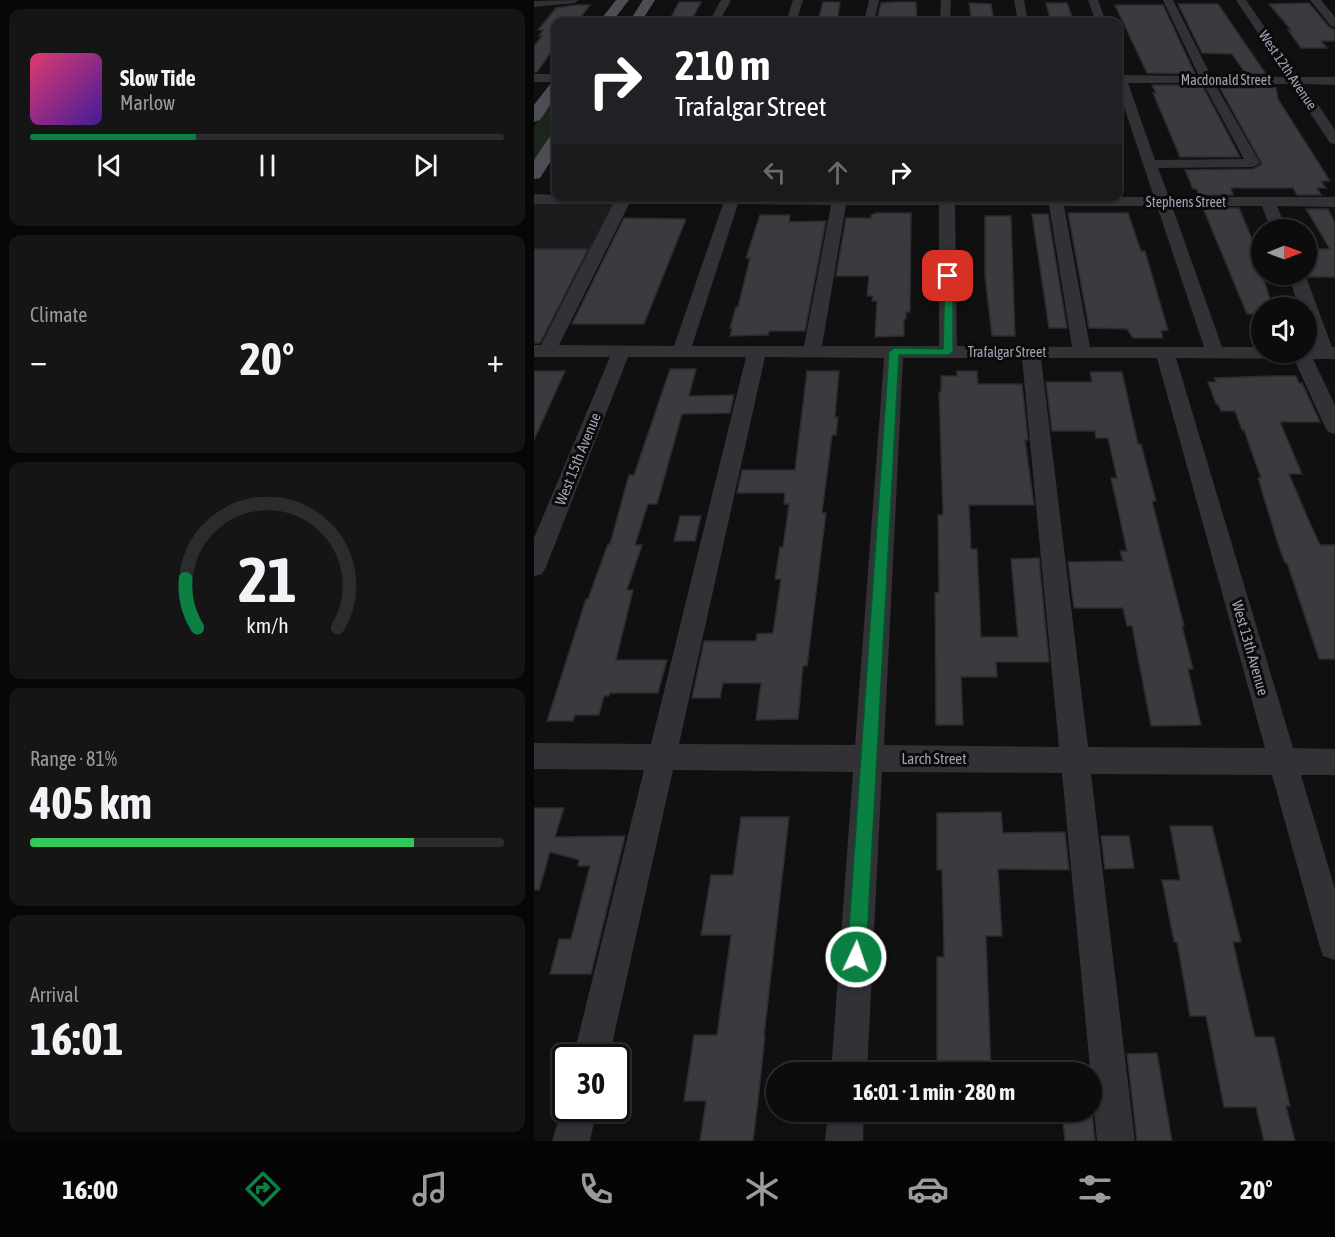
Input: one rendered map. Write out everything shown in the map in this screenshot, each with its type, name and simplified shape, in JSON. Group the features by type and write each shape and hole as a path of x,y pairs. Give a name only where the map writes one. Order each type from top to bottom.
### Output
{"main road":[{"path":"608,18 623,0"},
{"path":"638,18 650,0"},
{"path":"535,116 552,92"},
{"path":"534,174 552,146"}],"street":[{"path":"535,5 574,0"},
{"path":"716,18 726,0"},
{"path":"792,18 798,0"},
{"path":"870,18 874,0"},
{"path":"945,18 946,0"},
{"path":"1019,0 1022,18"},
{"path":"1093,0 1100,18"},
{"path":"1149,164 1253,163 1207,80 1168,0"},
{"name":"West 12th Avenue","path":"1241,0 1335,140"},
{"path":"1315,0 1335,24"},
{"name":"Macdonald Street","path":"1122,77 1335,81"},
{"path":"534,78 552,78"},
{"path":"1122,88 1215,352"},
{"name":"Stephens Street","path":"534,199 552,199"},
{"path":"541,351 622,201"},
{"path":"681,352 732,201"},
{"path":"812,352 838,201"},
{"path":"947,201 948,352"},
{"path":"1055,201 1082,352"},
{"name":"Stephens Street","path":"1122,201 1335,202"},
{"path":"1268,202 1275,219"},
{"path":"1301,285 1330,353"},
{"name":"Trafalgar Street","path":"541,351 1251,352"},
{"name":"West 15th Avenue","path":"534,567 621,352"},
{"path":"594,1044 757,352"},
{"path":"850,1062 894,352"},
{"path":"1031,352 1116,1141"},
{"name":"West 13th Avenue","path":"1165,352 1335,944"},
{"path":"1306,363 1335,427"},
{"name":"Larch Street","path":"534,756 1335,762"},
{"path":"571,1141 576,1122"},
{"path":"844,1141 845,1122"}],"shaded area":[{"path":"552,102 552,131 534,164 534,126"},
{"path":"534,203 613,204 612,210 543,340 534,340"}],"building":[{"path":"679,2 701,2 693,18 671,18"},
{"path":"823,2 840,2 838,18 819,18"},
{"path":"916,2 917,18 878,18 881,3"},
{"path":"969,3 991,4 993,18 971,18"},
{"path":"1046,3 1067,3 1073,18 1050,18"},
{"path":"1309,3 1329,27 1335,30 1335,41 1321,41 1327,48 1301,48 1288,30 1291,30 1269,4"},
{"path":"1178,4 1218,4 1266,74 1246,74 1232,54 1202,53"},
{"path":"590,5 580,18 552,18 552,51 537,72 534,72 534,46 542,36 539,36 543,30 538,30 556,8"},
{"path":"1115,5 1163,5 1195,74 1147,73"},
{"path":"1152,85 1202,85 1240,157 1180,157 1153,93 1156,93"},
{"path":"1254,86 1276,88 1278,99 1330,181 1321,181 1326,188 1317,188 1321,195 1297,195 1293,188 1231,188 1233,195 1198,195 1197,189 1193,189 1185,170 1253,169 1262,164 1220,88 1255,88"},
{"path":"1203,208 1239,208 1251,236 1251,285 1266,285 1269,297 1251,297 1251,314 1247,314"},
{"path":"1306,209 1328,209 1335,223 1335,277 1317,277 1317,249 1330,249 1317,227 1317,219 1312,219"},
{"path":"911,213 910,312 906,312 906,319 904,319 904,336 875,337 877,301 872,301 873,296 867,296 869,276 836,276 846,218 871,218 871,215"},
{"path":"1068,213 1128,213 1141,251 1145,251 1168,330 1161,331 1163,338 1133,338 1127,329 1089,328"},
{"path":"1032,214 1048,214 1067,328 1049,328"},
{"path":"760,215 790,215 789,222 826,221 805,331 769,331 768,335 730,336 732,328 730,328 736,307 738,307 750,258 746,258"},
{"path":"985,216 1011,216 1015,336 992,336 985,276"},
{"path":"624,218 686,219 644,324 572,324"},
{"path":"534,249 588,249 540,343 534,343"},
{"path":"670,369 696,369 689,396 734,395 730,413 682,414 657,504 648,504 635,545 642,545 627,590 633,590 616,660 667,660 658,693 610,693 609,696 604,696 599,715 575,715 573,721 547,721 586,599 588,599 608,544 610,544 629,475 634,475"},
{"path":"534,371 565,371 534,440"},
{"path":"807,371 839,371 835,417 838,417 836,435 832,435 822,513 826,513 807,666 803,666 798,719 756,720 761,683 723,683 720,698 692,698 704,641 756,641 757,634 773,633 781,579 775,579 780,547 783,547 789,504 784,504 785,493 737,493 742,470 795,470"},
{"path":"957,371 977,371 978,384 1022,384 1028,440 1025,440 1034,505 969,505 971,549 977,549 981,637 1018,637 1011,559 1039,558 1049,662 996,662 997,677 961,677 963,725 936,725 935,593 939,592 938,515 943,515 939,392 941,392 941,376 957,376"},
{"path":"1090,372 1122,372 1138,444 1141,444 1156,501 1152,501 1184,626 1182,626 1193,669 1188,669 1201,725 1151,726 1132,626 1127,626 1123,608 1074,608 1068,562 1123,561 1120,551 1127,551 1111,478 1117,478 1108,438 1096,438 1095,431 1052,431 1046,382 1092,382"},
{"path":"1296,376 1299,383 1302,383 1320,422 1280,422 1302,474 1289,474 1309,521 1320,545 1335,545 1335,659 1319,659 1287,563 1285,563 1278,544 1258,478 1261,478 1244,430 1242,430 1235,411 1221,411 1208,382 1216,382 1214,378"},
{"path":"680,516 701,516 695,541 674,541"},
{"path":"534,808 564,808 555,837 625,836 591,974 550,974 559,939 571,939 590,866 578,866 579,860 550,852 539,890 534,890"},
{"path":"1001,812 1003,833 1065,832 1069,870 998,869 1002,936 986,936 991,1062 937,1062 937,957 944,957 942,870 937,870 937,813"},
{"path":"741,817 789,817 753,1141 700,1141 706,1101 684,1101 694,1035 717,1035 731,935 701,935 711,875 733,875"},
{"path":"1170,826 1212,826 1241,942 1233,942 1255,1037 1274,1037 1290,1106 1286,1106 1295,1141 1264,1141 1256,1107 1224,1107 1206,1016 1190,1016 1177,942 1174,942 1162,880 1180,880"},
{"path":"1101,836 1129,836 1134,868 1105,869"},
{"path":"1157,1053 1172,1141 1137,1141 1127,1054"},
{"path":"1063,1122 1093,1122 1095,1141 1065,1141"}],"route":[{"path":"856,957 894,352 948,352 948,276"}]}
